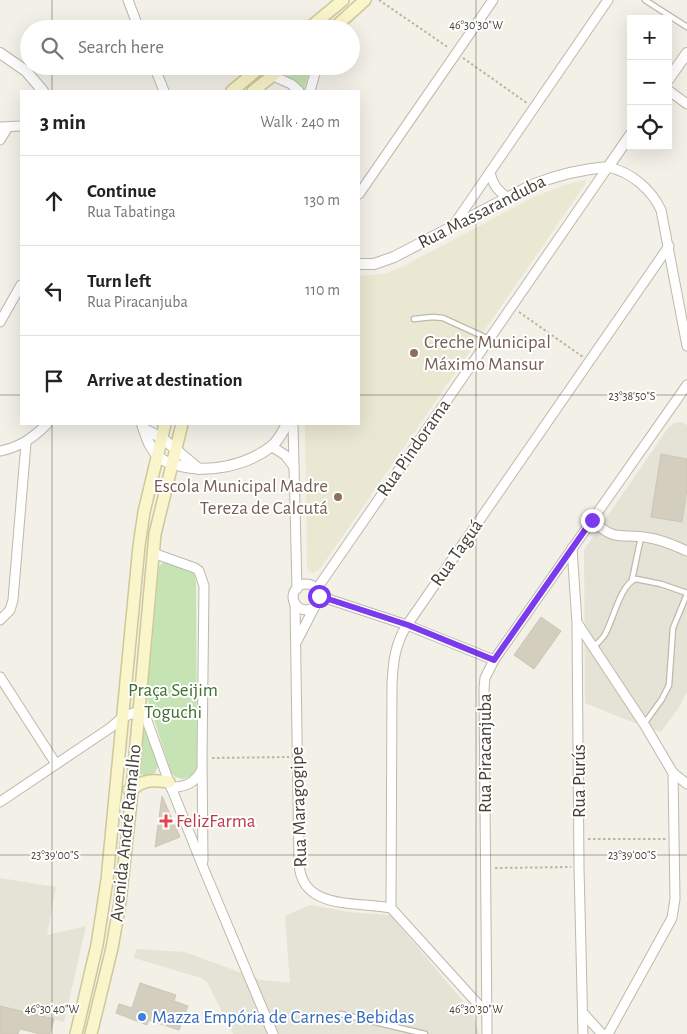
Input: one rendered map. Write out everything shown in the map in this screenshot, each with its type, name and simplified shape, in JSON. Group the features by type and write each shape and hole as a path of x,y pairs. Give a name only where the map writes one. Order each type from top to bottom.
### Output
{"main road":[{"path":"319,20 343,0"},
{"path":"343,20 365,0"},
{"path":"233,90 251,75"},
{"path":"254,90 273,76"},
{"name":"Avenida André Ramalho","path":"76,1034 103,912 117,786 140,537 165,425"},
{"name":"Avenida André Ramalho","path":"91,1034 112,948 119,910 132,790 153,553 159,514 182,425"},
{"path":"117,786 121,789 132,790 143,782 150,780 170,785"}],"street":[{"path":"128,0 136,20"},
{"path":"360,193 493,0"},
{"path":"454,226 608,0"},
{"path":"0,53 20,67"},
{"path":"672,74 687,53"},
{"path":"29,75 42,90"},
{"path":"158,75 164,90"},
{"path":"310,90 314,75"},
{"path":"273,76 291,84 297,90"},
{"path":"672,93 687,104"},
{"path":"0,140 4,127 20,126"},
{"name":"Rua Pindorama","path":"317,593 511,306 627,140"},
{"name":"Rua Massaranduba","path":"360,264 374,264 385,261 549,178 580,170 608,167 622,170 649,190 656,198 664,222 687,346"},
{"path":"490,172 493,183 498,191 508,198"},
{"name":"Rua Taguá","path":"391,908 393,662 397,644 408,625 669,246"},
{"path":"1,318 20,287"},
{"name":"Rua Piracanjuba","path":"487,1034 485,678 494,660 687,385"},
{"path":"0,451 12,449 26,443 46,425"},
{"path":"143,426 148,442 158,456 165,461 199,469 226,467 239,463 271,446 286,425"},
{"path":"293,425 296,570 297,589 294,595 295,603 301,609 310,610 314,608 319,600 317,593 311,586 306,585 296,570"},
{"path":"143,426 162,438 199,469"},
{"path":"0,620 10,610 12,600 26,443"},
{"path":"271,446 285,455 294,466"},
{"path":"592,520 608,534 661,541 687,551"},
{"name":"Rua Purús","path":"572,548 577,623 579,867 583,1034"},
{"path":"153,553 195,568 199,571 204,586 203,867"},
{"path":"297,589 306,585"},
{"path":"317,593 408,625 494,660"},
{"name":"Rua Maragogipe","path":"295,603 300,877 310,891 329,900 391,908"},
{"name":"Rua Maragogipe","path":"296,644 314,608"},
{"path":"577,623 644,724 672,773 687,784"},
{"path":"0,677 56,764"},
{"path":"0,802 110,728 123,717 139,712 145,715 170,785 273,1034"},
{"path":"170,785 185,787 193,783 202,768"},
{"path":"608,1034 672,918 675,899 672,773"},
{"path":"391,908 487,1014"},
{"path":"584,1014 602,1034"}],"lane":[{"path":"645,0 687,27"},
{"path":"414,319 443,318 489,339"},
{"path":"593,647 604,636 619,601 632,580 641,537"},
{"path":"632,580 636,579 661,584 687,594 673,628 670,686 644,724"},
{"path":"340,1014 425,1034"}],"path":[{"path":"511,306 589,362"},
{"path":"202,758 297,757"},
{"path":"579,838 673,839"},
{"path":"486,868 579,867"}],"shaded area":[{"path":"585,180 586,183 320,569 313,573 309,572 307,566 305,425 360,425 360,276 384,274 402,267 534,197 568,184"},
{"path":"681,422 687,425 687,692 680,706 661,732 585,703 584,550 669,427 674,423"},
{"path":"0,878 56,887 47,935 86,926 64,1022 0,1006"},
{"path":"310,905 349,912 390,915 464,1002 474,1017 479,1034 233,1034 207,982 201,978 134,958 136,949 185,952 261,980 290,983 285,916"}],"green space":[{"path":"286,75 308,75 304,90"},
{"name":"Praça Seijim Toguchi","path":"162,563 191,571 194,573 196,581 197,769 192,776 181,779 171,773 147,697 159,567"},
{"path":"144,726 147,730 158,766 155,773 145,776 139,771"}],"building":[{"path":"661,454 687,459 687,489 682,522 651,517"},
{"path":"541,617 561,631 534,669 514,655"},
{"name":"FelizFarma","path":"162,796 180,837 155,847"},
{"path":"140,983 176,995 174,1001 188,1006 179,1030 149,1020 147,1025 116,1013 119,1004 132,1008"},
{"path":"0,1006 54,1019 50,1034 40,1034 20,1029 18,1034 0,1034"}],"place":[{"name":"Creche Municipal Máximo Mansur","path":"414,353"},
{"name":"Escola Municipal Madre Tereza de Calcutá","path":"338,497"},
{"name":"FelizFarma","path":"166,821"},
{"name":"Mazza Empória de Carnes e Bebidas","path":"142,1017"}],"route":[{"path":"319,596 408,625 494,660 592,520"}]}
